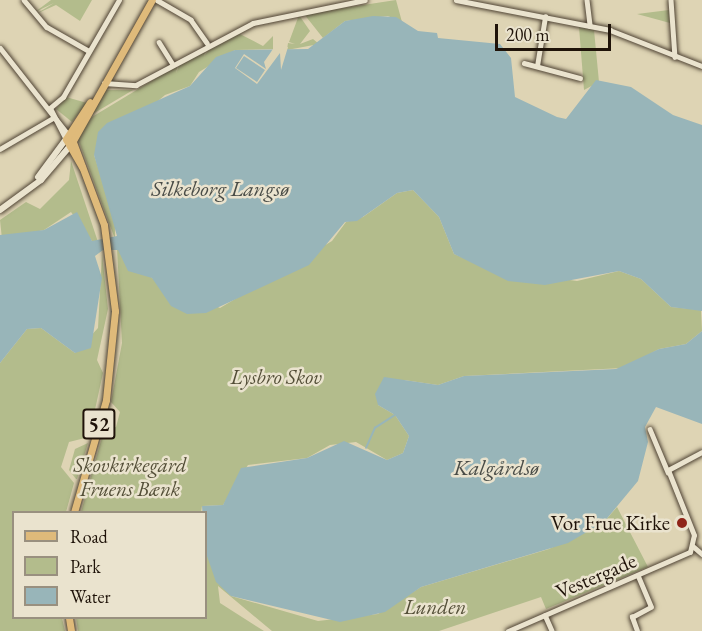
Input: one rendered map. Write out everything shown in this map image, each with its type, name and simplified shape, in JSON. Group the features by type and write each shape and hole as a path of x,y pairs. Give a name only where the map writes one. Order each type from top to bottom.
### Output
{"main road":[{"path":"0,210 46,175 70,140 152,0"},
{"path":"22,193 70,140 90,102 96,97"},
{"name":"52","path":"70,140 86,174 110,254 113,355 74,511"}],"street":[{"path":"24,0 47,27 89,51"},
{"path":"50,108 89,51 119,0"},
{"path":"160,2 169,0"},
{"path":"104,83 128,87 207,43 253,23 365,0"},
{"path":"456,0 590,26 702,66"},
{"path":"587,0 590,26"},
{"path":"671,0 675,57"},
{"path":"160,2 190,20 207,43"},
{"path":"537,66 546,17"},
{"path":"159,42 172,63"},
{"path":"0,48 50,108 70,140"},
{"path":"524,63 580,78"},
{"path":"50,108 53,118 70,140"},
{"path":"1,147 53,118"},
{"path":"650,429 668,472 694,547 702,554"},
{"path":"668,472 671,465 702,452"},
{"name":"Vestergade","path":"508,631 638,576 694,547"},
{"path":"637,631 632,617 651,607 638,576"},
{"path":"545,615 552,631"}],"green space":[{"path":"51,0 92,0 80,21 56,5 36,14 54,3 35,12"},
{"path":"396,0 402,22 388,16 345,21 323,38 304,14"},
{"path":"669,10 670,23 637,14"},
{"path":"299,15 310,31 300,44 313,39 319,44 287,50 288,43 295,44 289,42"},
{"path":"579,27 594,30 599,82 584,90"},
{"path":"238,33 263,46 273,36 273,49 235,50 199,72 190,86 165,95 94,155 115,219 115,239 78,139 81,133 92,117 178,65 176,73 180,63 207,49 204,56 208,47"},
{"path":"133,90 91,115 105,91"},
{"path":"66,97 87,103 72,122 56,109"},
{"path":"71,161 98,242 92,241 71,212 44,230 2,239 0,220 26,202 40,209 69,180"},
{"name":"Lysbro Skov","path":"413,190 439,217 454,254 490,269 577,281 619,271 641,279 671,307 701,310 702,331 686,344 659,349 623,368 464,376 438,385 404,380 378,405 395,415 409,436 403,453 387,460 356,442 330,445 307,458 248,465 223,505 202,506 201,511 81,511 104,430 116,427 120,412 111,402 122,343 117,248 152,278 220,308 332,241 346,222 363,217 397,193"},
{"path":"102,254 108,309 97,360 103,373 89,437 69,442 61,467 74,483 66,511 12,511 12,619 62,619 65,631 0,631 0,363 27,329 41,328 75,353 98,328"},
{"path":"88,443 76,479 69,470 75,449"},
{"name":"Lunden","path":"617,507 648,567 546,609 541,597 439,631 272,631 218,586 220,603 264,631 78,631 76,619 207,619 207,555 231,596 318,621 378,614 421,587 549,549 604,522"}],"water":[{"name":"Silkeborg Langsø","path":"373,16 396,17 418,31 437,33 438,38 500,44 511,58 515,97 557,117 566,119 596,80 631,87 673,115 702,125 702,311 671,307 641,279 619,271 545,285 508,281 454,254 439,217 413,190 397,193 357,221 345,222 309,265 206,313 187,314 171,306 152,278 128,271 118,250 103,250 95,256 102,278 91,348 75,353 41,328 27,329 0,363 0,235 44,230 77,212 92,241 117,236 94,155 98,132 107,123 190,86 216,57 235,50 308,49 345,21"},
{"name":"Kalgårdsø","path":"702,331 702,424 656,407 645,427 648,442 638,481 604,522 568,543 421,587 385,612 340,622 231,596 216,582 207,556 207,511 202,511 202,506 223,505 241,468 307,458 344,441 387,460 403,453 409,436 395,415 378,405 375,394 384,377 438,385 464,376 616,369 659,349 686,344"}],"pier":[{"path":"288,47 281,70 280,53 257,84 235,68 244,54 266,69 264,62 273,49","holes":["244,56 265,70 257,82 236,68"]}],"waterway":[{"path":"366,448 375,428 395,415"}],"place":[{"name":"Vor Frue Kirke","path":"682,523"}],"park label":[{"name":"Skovkirkegård Fruens Bænk","path":"130,477"}]}
